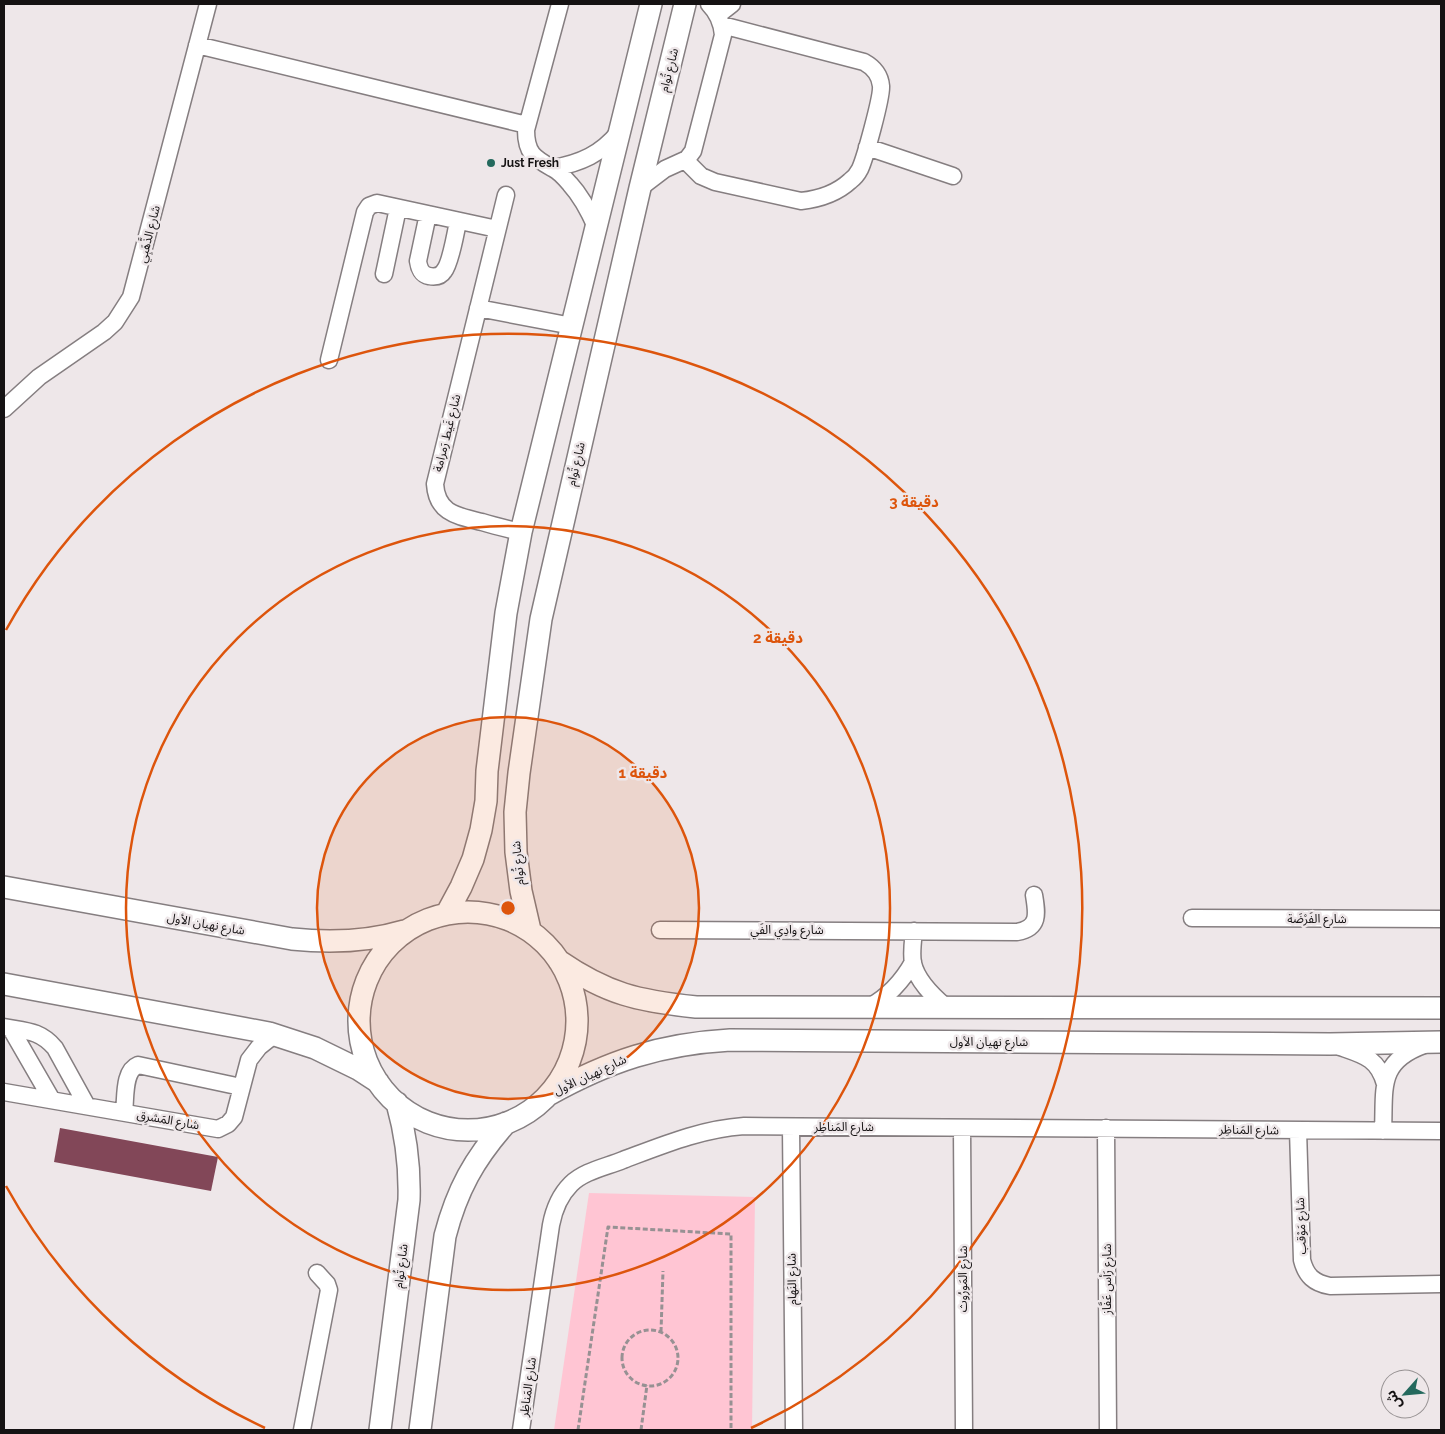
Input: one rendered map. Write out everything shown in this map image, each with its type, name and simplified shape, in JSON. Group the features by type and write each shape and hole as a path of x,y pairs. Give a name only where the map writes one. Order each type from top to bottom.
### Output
{"main road":[{"path":"446,913 465,878 473,859 481,830 486,801 487,771 506,613 521,532 651,4"},
{"name":"شارع تُوام","path":"530,930 521,891 516,852 515,812 541,619 640,188 685,4"},
{"name":"شارع نهيان الأول","path":"4,887 302,940 351,941 390,935 409,929"},
{"path":"4,984 274,1034 337,1058 378,1082 397,1102 425,1120 449,1128 474,1130 506,1123 535,1107 559,1081 568,1065 574,1048 576,1012 574,994 568,976 559,960 530,930 510,920 490,914 446,913 409,929 386,949 374,965 366,984 361,1004 362,1044 378,1082"},
{"path":"559,960 583,977 609,990 637,999 666,1004 716,1007 1441,1008"},
{"name":"شارع نهيان الأول","path":"548,1095 576,1079 636,1055 668,1047 707,1041 1330,1044 1437,1042"},
{"name":"شارع تُوام","path":"380,1430 409,1200 409,1170 406,1141 397,1102"},
{"path":"420,1430 445,1236 452,1211 461,1187 474,1164 488,1143 506,1123"}],"street":[{"name":"شارع الذَّهَبِي","path":"4,409 39,377 104,332 115,322 131,297 208,4"},
{"path":"560,4 527,125 526,141 529,150 536,159 553,168 579,194 596,227"},
{"path":"717,15 732,4"},
{"path":"640,188 665,169 685,160 691,155 723,35 717,15"},
{"path":"685,160 701,176 715,182 801,201 814,200 828,195 850,180 860,170 881,92 879,77 864,62 717,15"},
{"path":"197,44 527,125"},
{"path":"553,168 579,162 590,157 606,146 619,132"},
{"path":"867,146 953,176"},
{"name":"شارع غَيط رَمرامة","path":"506,195 436,477 436,491 441,504 452,513 521,532"},
{"path":"328,360 366,209 369,206 377,203 498,229"},
{"path":"384,274 398,208"},
{"path":"428,214 418,262 423,273 432,277 440,274 446,267 458,221"},
{"path":"478,308 572,326"},
{"name":"شارع وادِي الفَي","path":"660,930 1022,931 1031,925 1036,918 1034,895"},
{"name":"شارع الفَرْضَة","path":"1192,918 1441,919"},
{"path":"914,931 913,962 923,983 946,1007"},
{"path":"869,1007 880,1001 899,984 913,962"},
{"path":"7,1028 52,1100"},
{"path":"7,1028 37,1034 50,1041 87,1106"},
{"name":"شارع المَشرِق","path":"6,1088 52,1100 218,1128 228,1124 234,1117 249,1060 259,1046 274,1034"},
{"path":"1383,1131 1385,1084 1389,1070 1398,1058 1411,1050 1437,1042"},
{"path":"1330,1044 1367,1057 1377,1066 1385,1084"},
{"path":"124,1112 128,1074 132,1068 138,1065 241,1087"},
{"name":"شارع المَناظِر","path":"522,1430 553,1214 557,1203 571,1184 580,1177 692,1134 727,1127 744,1126 1441,1131"},
{"name":"شارع النَهام","path":"791,1127 794,1430"},
{"name":"شارع المَورُوث","path":"962,1128 964,1430"},
{"name":"شارع رَأس عَفَّاز","path":"1106,1128 1108,1430"},
{"name":"شارع مَوْقب","path":"1298,1130 1302,1260 1306,1273 1316,1282 1330,1286 1441,1284"},
{"path":"302,1430 329,1290 327,1284 317,1273"}],"path":[{"path":"578,1430 608,1226 732,1234 731,1430"},
{"path":"661,1332 663,1271"},
{"path":"645,1330 661,1332 667,1336 676,1349 677,1364 669,1378 655,1385 647,1385 640,1383 628,1374 622,1359 623,1351 631,1338 645,1330"},
{"path":"641,1430 647,1385"}],"shaded area":[{"path":"589,1193 755,1197 752,1430 554,1430"}],"building":[{"path":"60,1128 218,1157 211,1191 54,1162"}],"place":[{"name":"Just Fresh","path":"491,163"}]}
